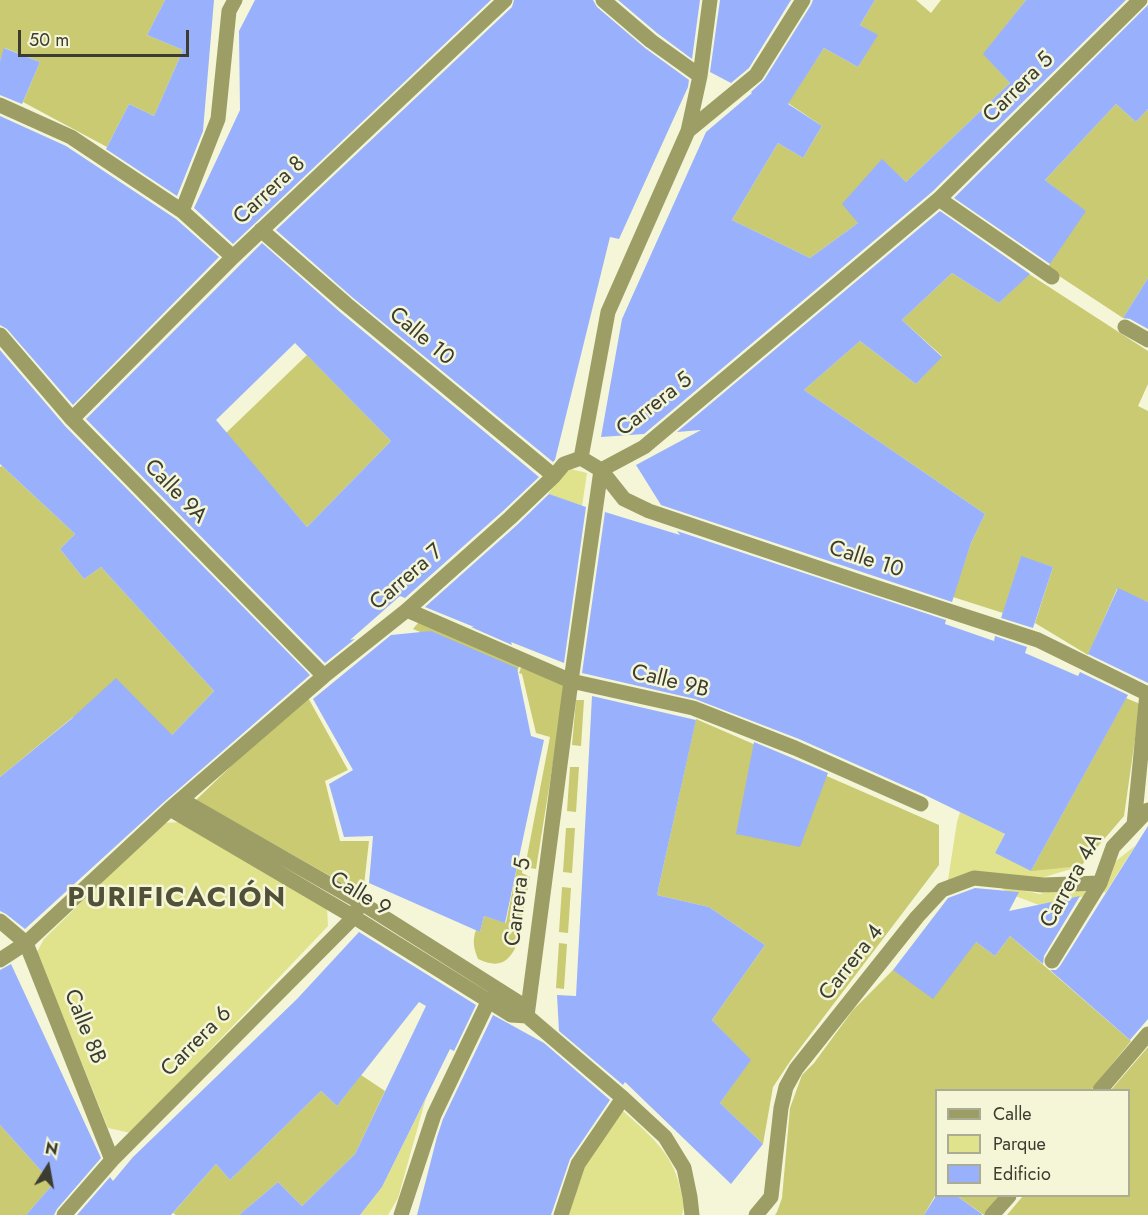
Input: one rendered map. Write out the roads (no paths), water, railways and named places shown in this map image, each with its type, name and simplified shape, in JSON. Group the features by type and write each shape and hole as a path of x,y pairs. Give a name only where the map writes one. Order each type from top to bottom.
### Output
{"street":[{"path":"182,211 218,119 230,11 235,0"},
{"name":"Carrera 8","path":"72,420 233,257 505,0"},
{"path":"603,0 651,41 700,76"},
{"path":"581,458 608,312 688,131 700,76 710,0"},
{"path":"688,131 756,75 803,0"},
{"name":"Carrera 5","path":"527,1016 601,470 644,447 939,199 1140,0"},
{"path":"0,105 71,137 182,211 233,257"},
{"path":"939,199 1052,277"},
{"name":"Calle 10","path":"261,230 346,304 554,476"},
{"path":"1125,327 1148,340"},
{"name":"Calle 9A","path":"0,335 72,420 324,676"},
{"name":"Calle 10","path":"581,458 601,470 624,499 649,511 1038,640 1147,693"},
{"name":"Carrera 7","path":"0,960 26,943 176,804 324,676 407,610 554,476 564,464 581,458"},
{"name":"Calle 9B","path":"407,610 571,681 693,708 795,748 921,804"},
{"name":"Carrera 4A","path":"1134,825 1147,693"},
{"name":"Calle 9","path":"176,804 360,902 518,1002 527,1016 665,1137 684,1168 692,1215"},
{"name":"Calle 9","path":"176,804 511,1015 527,1016"},
{"name":"Carrera 4A","path":"1052,961 1100,884 1113,847 1148,810"},
{"name":"Carrera 4","path":"756,1215 771,1197 781,1108 786,1087 796,1069 917,917 942,890 974,878 1043,885 1100,884"},
{"name":"Carrera 6","path":"64,1215 112,1160 354,917 360,902"},
{"name":"Calle 8B","path":"0,921 26,943 112,1160"},
{"path":"401,1215 434,1115 489,1000"},
{"path":"1101,1089 1148,1034"},
{"path":"561,1215 578,1164 623,1098"},
{"path":"992,1215 1008,1197"}],"district":[{"name":"PURIFICACIÓN","path":"177,899"}]}
